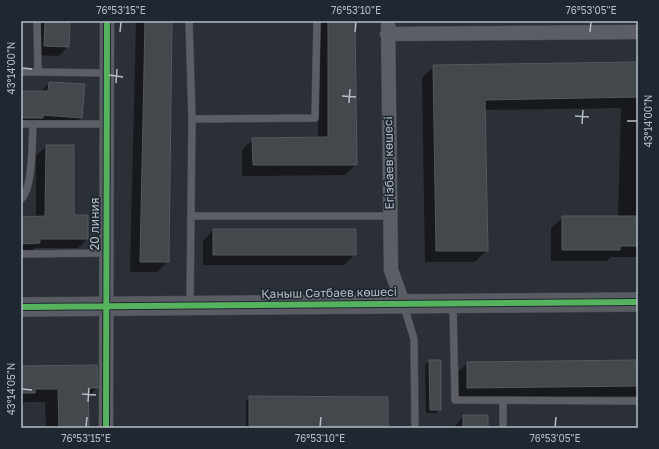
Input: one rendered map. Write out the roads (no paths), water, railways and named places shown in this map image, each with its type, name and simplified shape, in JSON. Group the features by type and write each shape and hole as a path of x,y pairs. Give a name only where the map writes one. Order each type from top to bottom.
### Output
{"main road":[{"name":"Қаныш Сәтбаев көшесі","path":"21,307 638,302"}],"street":[{"name":"20 линия","path":"106,428 107,21"},
{"path":"388,27 638,32"},
{"name":"Егізбаев көшесі","path":"388,27 392,270 403,303"}],"lane":[{"path":"37,21 38,72"},
{"path":"189,21 192,118 190,305"},
{"path":"192,118 315,118 317,21"},
{"path":"21,72 106,73"},
{"path":"21,124 106,124"},
{"path":"21,199 26,194 28,184 33,124"},
{"path":"191,216 390,216"},
{"path":"21,254 106,253"},
{"path":"403,303 414,339 415,428"},
{"path":"453,303 455,400 638,401"},
{"path":"503,400 503,428"}]}
